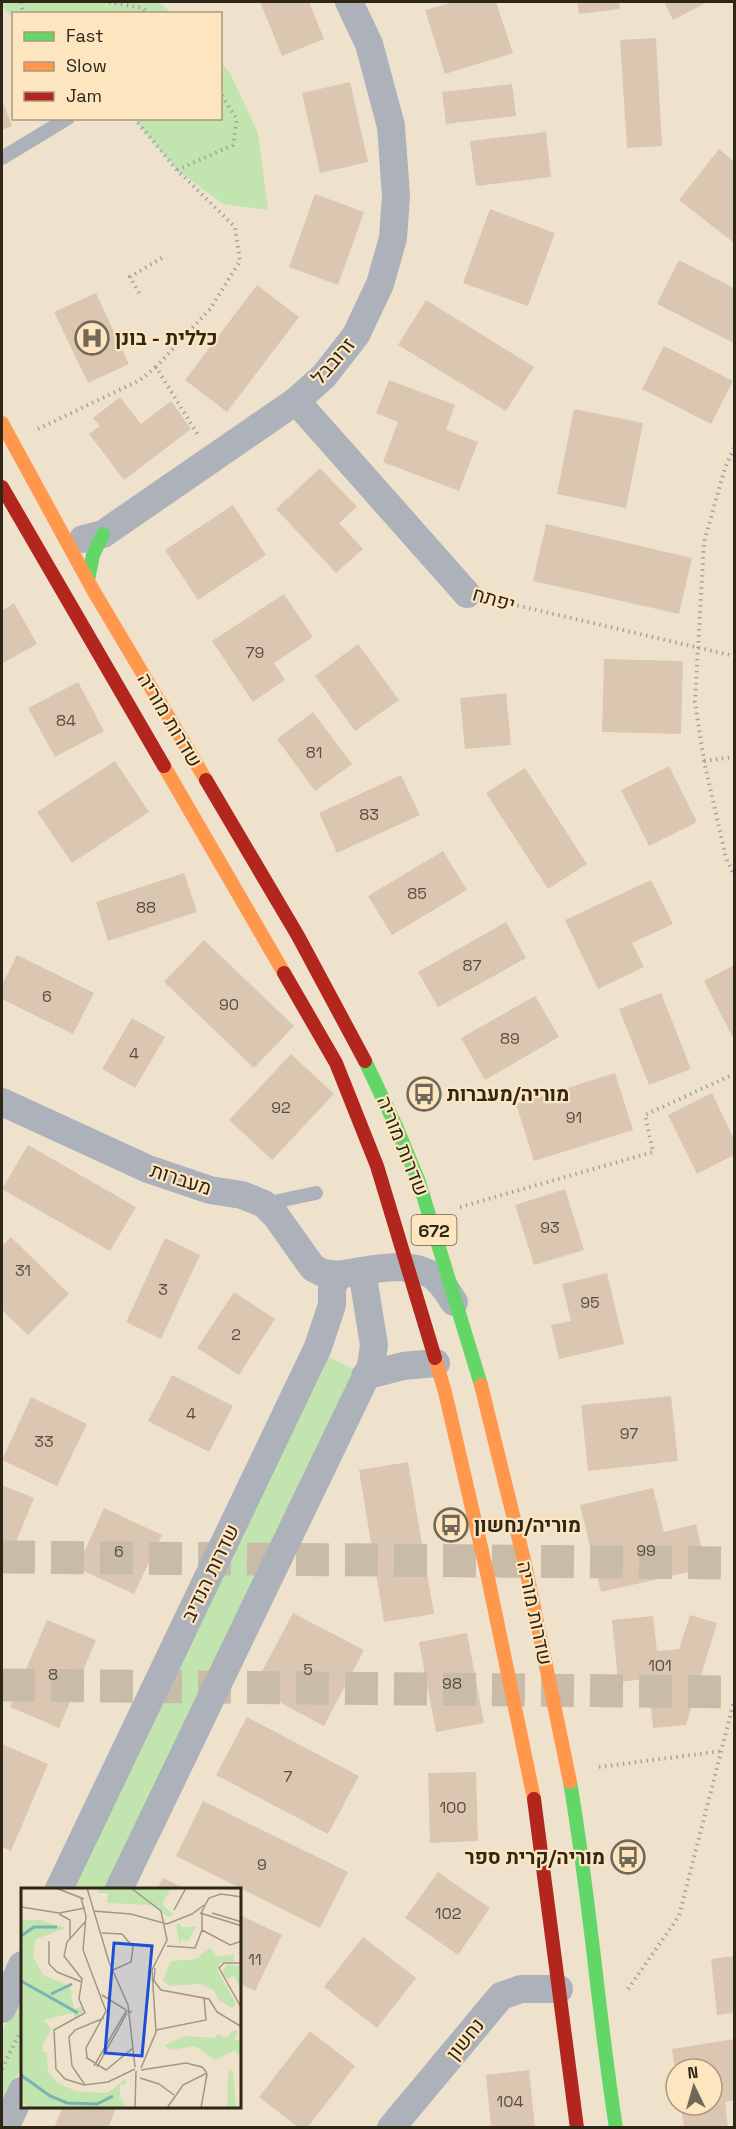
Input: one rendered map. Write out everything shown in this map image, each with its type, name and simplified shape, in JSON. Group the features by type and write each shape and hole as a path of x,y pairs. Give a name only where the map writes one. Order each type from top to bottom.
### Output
{"main road":[{"name":"שדרות מוריה","path":"2,423 66,542 321,974 363,1054 414,1167 480,1382 525,1565 568,1772 580,1842 608,2084 616,2127"},
{"name":"שדרות מוריה","path":"2,487 336,1063 377,1166 436,1363 487,1574 538,1818 577,2127"},
{"path":"88,580 93,555 103,534"}],"street":[{"name":"זרובבל","path":"18,515 38,534 48,539 66,542 103,534 296,401 324,376 356,335 380,284 393,238 396,196 391,126 369,44 349,2"},
{"name":"יפתח","path":"296,401 467,594"},
{"name":"מעברות","path":"2,1102 148,1169 210,1190 242,1195 264,1204 276,1216 313,1268 323,1273 350,1273"},
{"path":"119,1888 371,1366 374,1345 350,1273 420,1269 432,1275 440,1283 455,1304"},
{"name":"שדרות הנדיב","path":"59,1888 318,1347 332,1305 332,1288 350,1273"},
{"path":"365,1376 403,1366 436,1363"},
{"path":"2,2009 21,1967"},
{"name":"נחשון","path":"391,2127 501,1996 521,1989 558,1989"},
{"path":"5,2127 21,2093"}],"lane":[{"path":"2,158 65,120"},
{"path":"264,1204 316,1193"}],"path":[{"path":"109,2 142,8 147,12"},
{"path":"177,170 233,145 237,119 222,96"},
{"path":"30,432 140,380 156,367 210,309 240,261 235,227 177,170 136,120"},
{"path":"139,293 130,277 165,256"},
{"path":"156,367 200,438"},
{"path":"735,448 725,468 704,542 695,702 704,761 726,858 735,875"},
{"name":"יפתח","path":"467,594 735,656"},
{"path":"704,761 735,757"},
{"path":"430,1216 654,1152 645,1115 735,1074"},
{"path":"627,1989 680,1916 735,1701"},
{"path":"568,1772 722,1751"},
{"path":"2,2069 21,2028"}],"green space":[{"path":"2,2 158,2 171,12 12,12 12,18 2,6"},
{"path":"222,64 230,73 258,133 268,210 223,204 177,170 135,120 222,120"},
{"path":"327,1356 357,1371 107,1888 70,1888"},
{"path":"21,1990 21,2067 2,2108 2,2032"}],"building":[{"path":"260,2 309,2 324,39 282,56"},
{"path":"453,2 496,2 513,53 445,74 425,10"},
{"path":"577,2 619,2 620,9 579,14"},
{"path":"664,2 708,2 673,20"},
{"path":"656,38 662,146 627,148 620,40"},
{"path":"350,82 368,162 320,173 302,93"},
{"path":"512,84 516,116 446,124 442,92"},
{"path":"2,100 12,126 2,130"},
{"path":"546,132 551,177 476,186 470,141"},
{"path":"719,149 734,161 734,243 679,200"},
{"path":"315,194 364,212 338,285 289,267"},
{"path":"490,209 555,233 528,306 463,283"},
{"path":"679,260 734,288 734,343 657,304"},
{"path":"257,285 299,317 227,412 185,380"},
{"name":"כללית - בונן","path":"96,293 129,364 88,383 54,312"},
{"path":"426,300 534,367 506,411 398,345"},
{"path":"664,346 733,381 711,424 642,389"},
{"path":"389,380 455,405 446,430 478,442 459,491 383,462 398,422 376,413"},
{"path":"120,397 141,424 171,401 191,429 124,480 89,434 100,426 93,418"},
{"path":"574,409 643,423 626,508 557,494"},
{"path":"320,468 357,507 339,523 363,549 336,573 276,509"},
{"path":"233,505 266,555 198,600 165,550"},
{"path":"546,524 692,558 679,614 533,581"},
{"path":"284,594 313,637 274,663 285,680 253,702 212,641"},
{"path":"14,603 37,644 3,663 2,611"},
{"path":"358,644 399,700 355,731 315,676"},
{"path":"604,659 683,661 681,734 602,732"},
{"path":"78,682 104,731 55,757 28,708"},
{"path":"506,693 511,745 465,749 460,698"},
{"path":"313,712 352,764 315,791 277,739"},
{"path":"115,761 149,812 72,863 37,812"},
{"path":"669,766 697,822 649,846 621,790"},
{"path":"525,768 587,864 548,889 486,793"},
{"path":"401,775 420,815 337,853 319,813"},
{"path":"443,851 467,890 392,935 368,896"},
{"path":"184,873 197,912 108,941 96,902"},
{"path":"651,880 673,924 632,943 644,967 598,989 565,920"},
{"path":"506,922 526,958 438,1007 418,972"},
{"path":"204,940 294,1026 254,1068 164,982"},
{"path":"17,955 94,993 73,1034 2,999 2,985"},
{"path":"734,965 734,1040 704,981"},
{"path":"661,993 691,1069 649,1085 619,1009"},
{"path":"535,996 559,1037 485,1080 461,1038"},
{"path":"132,1018 165,1037 135,1088 102,1069"},
{"path":"291,1054 334,1094 272,1160 229,1120"},
{"path":"615,1073 633,1130 534,1161 516,1104"},
{"path":"712,1093 734,1139 734,1155 697,1174 668,1115"},
{"path":"28,1145 136,1207 110,1251 2,1189"},
{"path":"565,1189 584,1250 534,1265 515,1205"},
{"path":"11,1237 69,1294 28,1335 2,1310 2,1246"},
{"path":"165,1238 200,1255 161,1339 126,1322"},
{"path":"607,1273 624,1344 559,1359 551,1325 571,1321 562,1284"},
{"path":"234,1292 275,1319 239,1375 197,1348"},
{"path":"172,1375 233,1406 209,1452 148,1421"},
{"path":"671,1396 678,1461 588,1471 581,1405"},
{"path":"31,1397 87,1424 57,1486 2,1460"},
{"path":"408,1462 434,1614 384,1622 359,1470"},
{"path":"2,1485 34,1498 2,1576"},
{"path":"653,1488 664,1532 696,1524 706,1568 601,1592 580,1505"},
{"path":"104,1508 162,1535 134,1594 77,1568"},
{"path":"293,1613 364,1650 324,1726 253,1688"},
{"path":"690,1615 717,1623 686,1725 653,1728 648,1679 618,1682 612,1620 653,1616 657,1651 679,1649"},
{"path":"47,1620 96,1640 59,1728 10,1707"},
{"path":"467,1633 484,1723 436,1732 419,1642"},
{"path":"247,1717 359,1776 328,1834 216,1775"},
{"path":"2,1744 48,1764 11,1851 2,1847"},
{"path":"476,1772 478,1841 430,1843 428,1773"},
{"path":"203,1801 348,1872 320,1928 176,1856"},
{"path":"438,1872 490,1908 458,1955 405,1918"},
{"path":"163,1878 184,1888 158,1888"},
{"path":"242,1916 282,1935 255,1991 242,1985"},
{"path":"363,1937 416,1978 377,2028 324,1987"},
{"path":"734,1956 734,2013 717,2015 711,1959"},
{"path":"310,2031 355,2066 307,2128 299,2128 259,2097"},
{"path":"734,2039 734,2100 725,2102 728,2128 684,2128 683,2117 724,2117 724,2057 673,2057 672,2049"},
{"path":"529,2070 535,2128 491,2128 486,2075"},
{"path":"62,2108 116,2108 108,2128 54,2128"}],"tunnel":[{"path":"2,1557 734,1563"},
{"path":"2,1685 734,1692"}],"traffic: fast":[{"path":"88,580 93,555 103,534"},
{"path":"365,1061 396,1126 419,1182 481,1385"},
{"path":"570,1782 616,2128"}],"traffic: slow":[{"path":"2,423 93,590 206,780"},
{"path":"164,766 284,973"},
{"path":"435,1358 487,1573 534,1799"},
{"path":"481,1385 525,1564 570,1782"}],"traffic: jam":[{"path":"2,487 164,766"},
{"path":"206,780 298,936 365,1061"},
{"path":"284,973 336,1063 377,1166 435,1358"},
{"path":"534,1799 577,2128"}],"place":[{"name":"כללית - בונן","path":"92,338"},
{"name":"מוריה/מעברות","path":"424,1094"},
{"name":"מוריה/נחשון","path":"451,1525"},
{"name":"מוריה/קרית ספר","path":"628,1857"}]}
